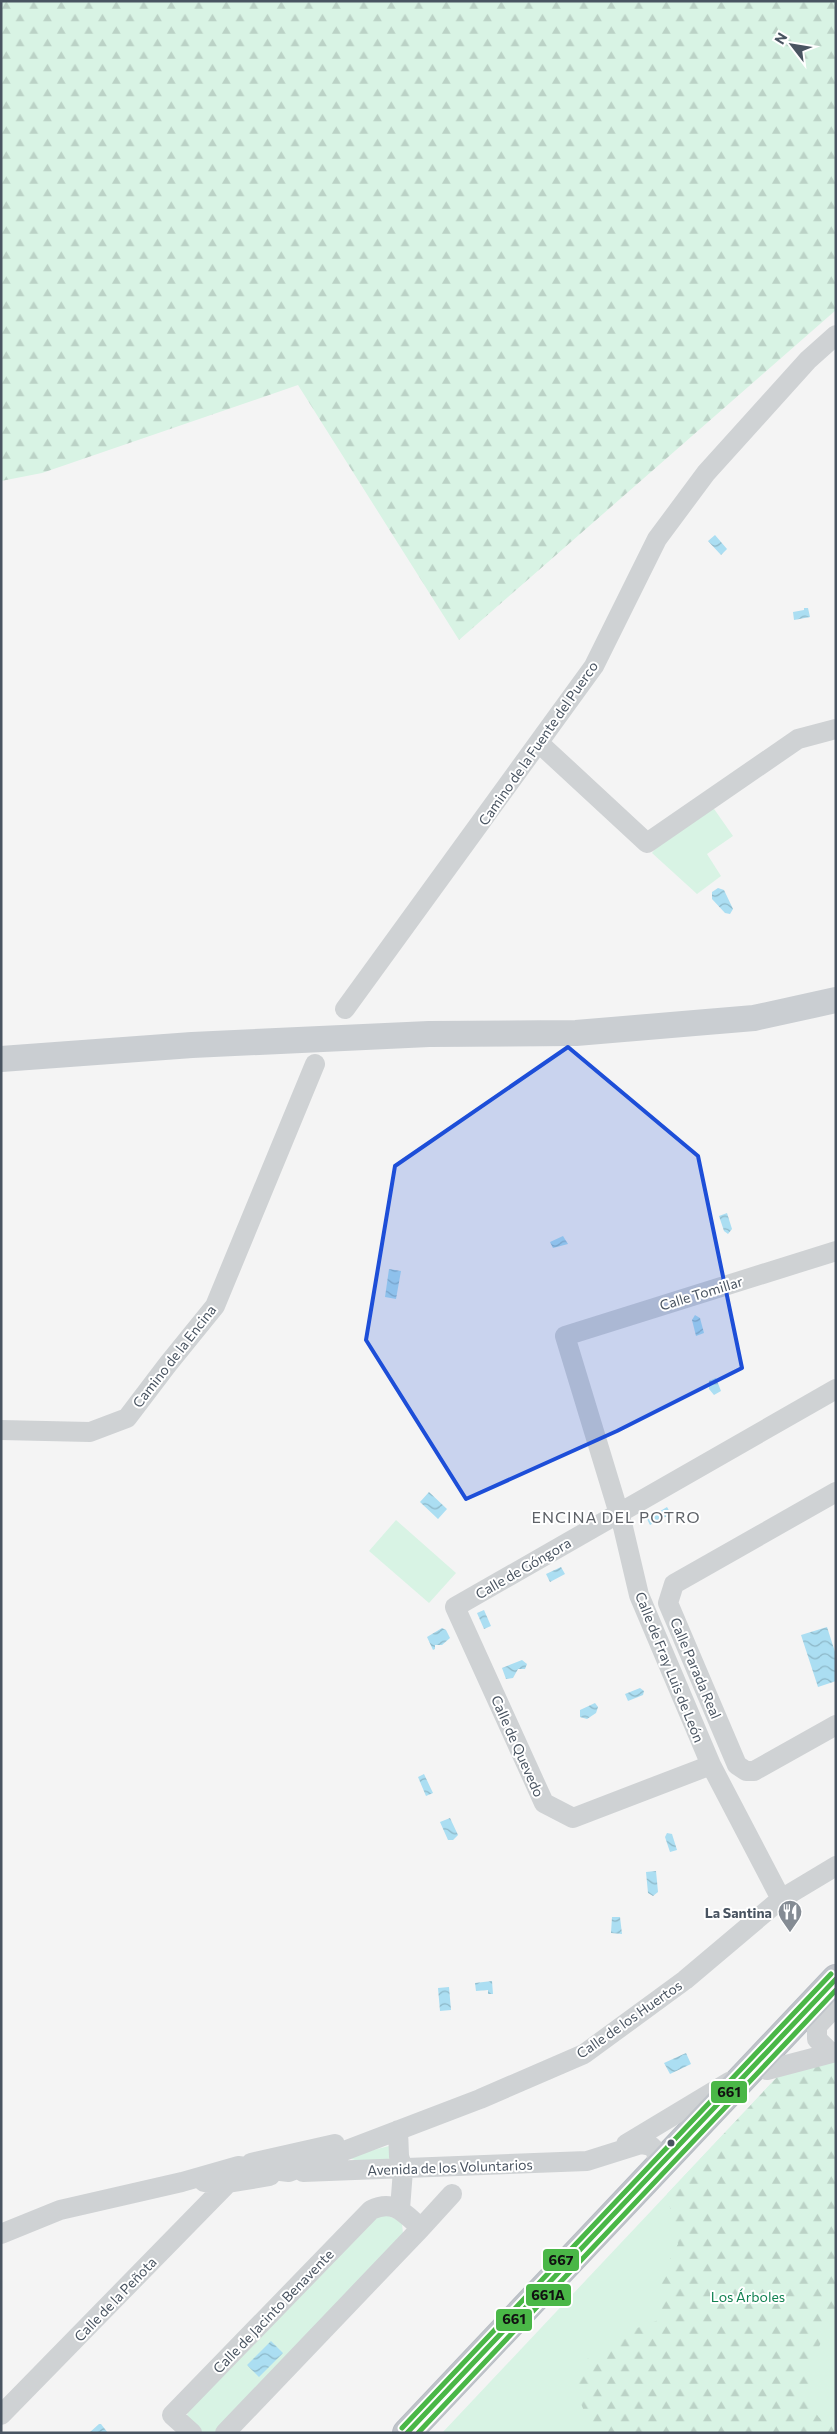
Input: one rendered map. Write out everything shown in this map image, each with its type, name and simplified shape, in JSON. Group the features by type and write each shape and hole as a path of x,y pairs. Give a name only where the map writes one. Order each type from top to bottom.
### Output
{"highway":[{"path":"423,2433 758,2070 836,1979"},
{"path":"407,2433 656,2168 836,1997"}],"main road":[{"path":"1,1059 192,1045 370,1037 576,1033 754,1018 836,1000"}],"street":[{"name":"Camino de la Fuente del Puerco","path":"345,1010 594,666 657,540 706,473 808,360 836,335"},
{"path":"539,743 647,843 798,739 836,729"},
{"name":"Camino de la Encina","path":"1,1430 90,1432 127,1418 215,1306 315,1064"},
{"name":"Calle Tomillar","path":"566,1336 836,1251"},
{"name":"Calle de Fray Luis de León","path":"566,1336 618,1514 639,1595 711,1765 781,1899"},
{"path":"618,1514 836,1389"},
{"name":"Calle Parada Real","path":"836,1492 674,1584 668,1603 737,1765 746,1771 754,1771 836,1725"},
{"name":"Calle de Góngora","path":"455,1607 618,1514"},
{"name":"Calle de Quevedo","path":"455,1607 544,1803 573,1818 711,1765"},
{"name":"Calle de los Huertos","path":"290,2172 480,2100 584,2054 685,1980 781,1899 836,1866"},
{"path":"834,2052 817,2039 817,2026 836,2006"},
{"name":"Avenida de los Voluntarios","path":"609,2154 758,2070 834,2052"},
{"path":"423,2121 410,2141 411,2153 426,2168"},
{"path":"398,2130 398,2156 403,2170 400,2209 421,2228"},
{"name":"Calle de los Huertos","path":"233,2174 398,2130"},
{"name":"Avenida de los Voluntarios","path":"1,2234 60,2210 182,2182 233,2174 403,2170 588,2161 641,2144 651,2146 657,2154 656,2168"},
{"name":"Calle de la Peñota","path":"1,2415 233,2174"},
{"path":"225,2433 452,2194"},
{"name":"Calle de Jacinto Benavente","path":"192,2433 172,2415 371,2210 382,2205 400,2209"}],"highlighted area":[{"path":"568,1047 698,1156 742,1368 617,1431 466,1499 366,1340 395,1166"}],"green space":[{"path":"1,1 836,1 836,310 459,640 298,385 42,473 1,481"},
{"path":"712,806 733,836 707,854 721,876 697,894 652,853 660,843"},
{"path":"396,1520 456,1573 429,1603 369,1551"},
{"name":"Los Árboles","path":"836,2061 836,2433 442,2433 780,2074"},
{"name":"Los Árboles","path":"836,2061 836,2315 814,2358 809,2380 809,2392 812,2407 824,2424 836,2422 836,2433 600,2433 588,2420 572,2383 586,2360 618,2335 664,2318 655,2287 678,2244 667,2194 780,2074"},
{"path":"389,2146 393,2160 358,2161 346,2157"},
{"path":"380,2212 402,2222 403,2235 219,2429 214,2433 197,2433 187,2417 188,2410"}],"water":[{"path":"715,535 727,549 721,555 708,541"},
{"path":"804,608 808,608 810,617 794,620 793,612 804,610"},
{"path":"718,888 724,890 733,909 730,914 725,913 712,899 712,892"},
{"path":"727,1213 732,1229 728,1234 724,1231 719,1216"},
{"path":"563,1236 568,1244 553,1248 550,1242"},
{"path":"389,1269 401,1271 396,1299 385,1297"},
{"path":"695,1315 700,1318 704,1333 696,1336 692,1320"},
{"path":"716,1378 721,1391 714,1395 709,1389 709,1381"},
{"path":"429,1492 447,1509 438,1519 420,1502"},
{"path":"667,1507 671,1514 650,1525 647,1519"},
{"path":"561,1567 565,1574 550,1582 546,1574"},
{"path":"484,1610 491,1626 484,1629 477,1613"},
{"path":"827,1627 836,1655 836,1681 818,1687 801,1635"},
{"path":"442,1628 446,1630 450,1638 442,1645 435,1645 433,1650 427,1637"},
{"path":"522,1660 527,1664 525,1669 518,1669 513,1678 506,1679 502,1668"},
{"path":"640,1688 644,1691 643,1695 628,1701 625,1694"},
{"path":"595,1703 598,1707 596,1713 587,1719 580,1717 580,1710"},
{"path":"424,1774 433,1793 426,1796 418,1777"},
{"path":"450,1818 458,1835 453,1840 448,1840 440,1822"},
{"path":"667,1833 672,1834 677,1850 670,1852 665,1837"},
{"path":"656,1871 658,1892 653,1896 648,1893 646,1872"},
{"path":"612,1917 620,1917 622,1934 611,1933"},
{"path":"492,1981 493,1994 488,1994 488,1990 476,1991 475,1983"},
{"path":"449,1987 451,2010 440,2011 438,1988"},
{"path":"686,2053 691,2064 670,2074 664,2063"},
{"path":"271,2341 283,2353 259,2377 247,2365"},
{"path":"99,2424 108,2433 89,2433"}],"transit line":[{"name":"667","path":"402,2428 831,1974"},
{"name":"661","path":"407,2433 836,1979"},
{"name":"661A","path":"418,2433 836,1990"}],"place":[{"name":"La Santina","path":"790,1933"}],"district":[{"name":"ENCINA DEL POTRO","path":"616,1516"}]}
